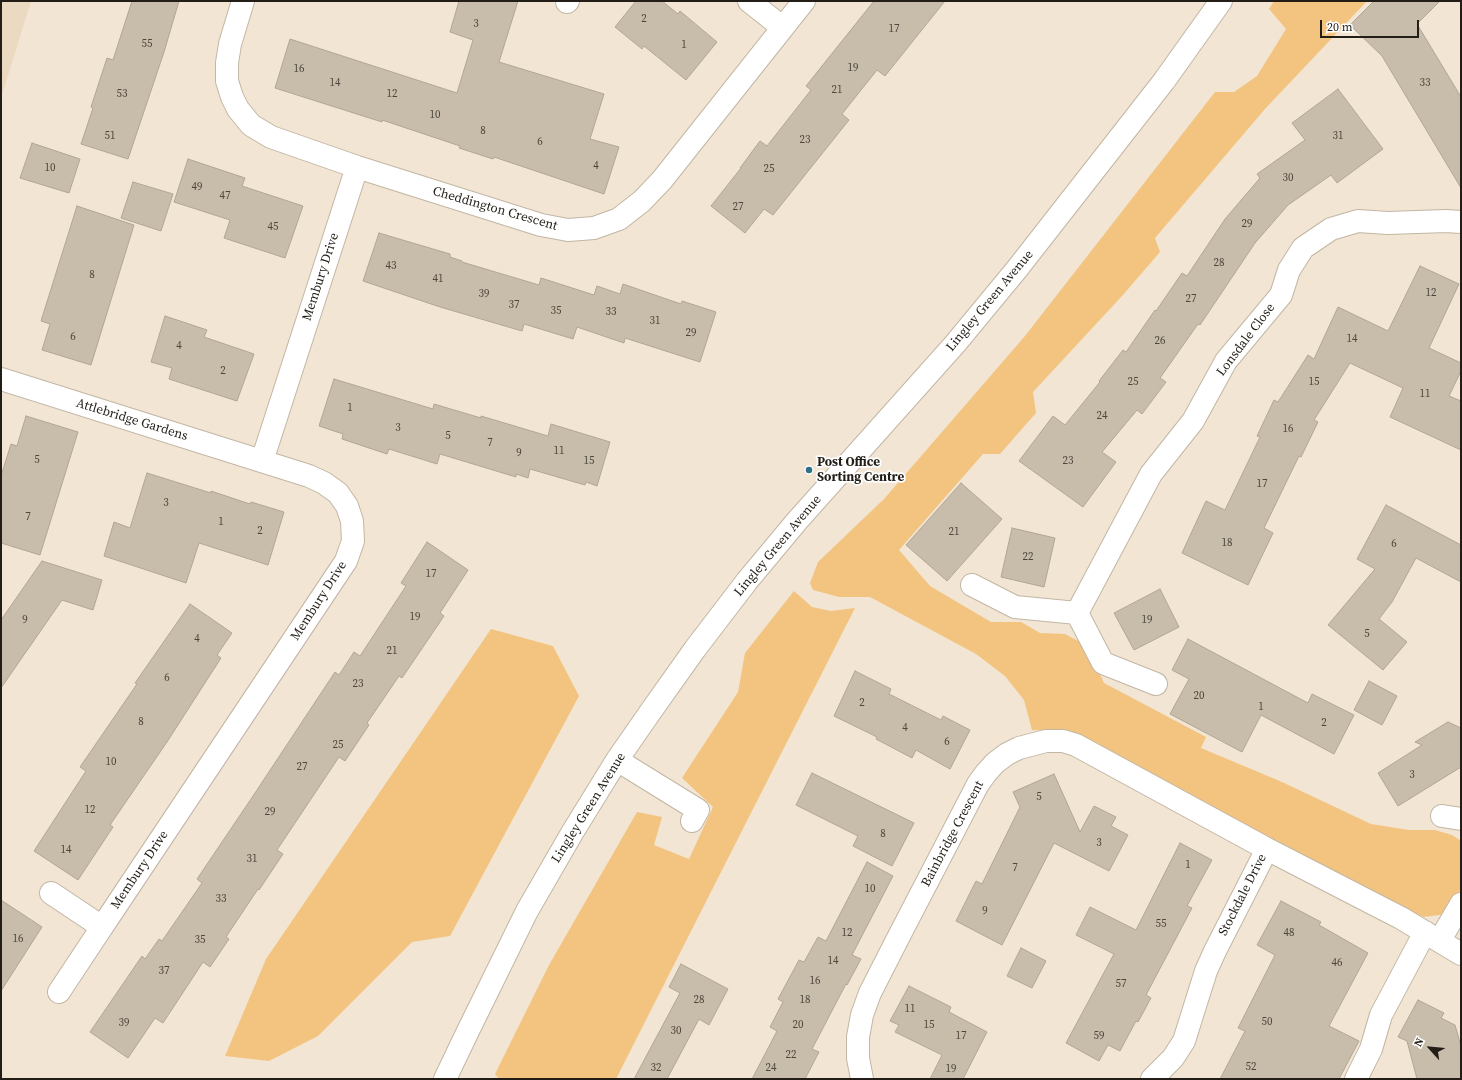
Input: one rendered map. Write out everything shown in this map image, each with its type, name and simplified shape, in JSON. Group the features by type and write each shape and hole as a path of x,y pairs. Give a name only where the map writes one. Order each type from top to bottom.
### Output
{"street":[{"name":"Cheddington Crescent","path":"243,1 230,44 227,64 227,81 238,109 251,125 271,138 357,167 541,225 568,230 594,228 619,219 642,201 662,180 804,1"},
{"path":"749,1 782,27"},
{"name":"Lingley Green Avenue","path":"445,1079 526,911 572,833 618,760 691,655 747,581 797,521 955,344 1017,269 1164,81 1221,1"},
{"name":"Membury Drive","path":"59,992 346,561 353,541 352,521 347,506 338,493 324,483 309,476 262,461 357,167"},
{"name":"Lonsdale Close","path":"1077,613 1151,474 1192,421 1226,361 1281,294 1289,270 1303,248 1330,229 1358,220 1388,223 1446,220 1461,222"},
{"name":"Attlebridge Gardens","path":"1,379 262,461"},
{"path":"972,585 1015,607 1077,613 1103,664 1156,684"},
{"name":"Bainbridge Crescent","path":"862,1079 858,1058 858,1037 862,1015 870,994 978,784 986,772 1007,754 1019,748 1046,741 1063,741 1076,745 1267,849"},
{"path":"618,760 698,810 692,821"},
{"name":"Stockdale Drive","path":"1152,1079 1173,1058 1184,1041 1206,971 1214,951 1267,849 1401,918 1461,954"},
{"path":"51,893 102,927"},
{"path":"1356,1079 1371,1049 1381,1015 1432,936 1461,904"}],"shaded area":[{"path":"1,1 31,1 2,95 1,95"},
{"path":"1274,1 1367,1 1265,109 1155,238 1160,252 1122,296 1033,392 1036,413 1000,454 983,454 899,550 930,586 991,622 1021,622 1040,633 1065,634 1080,642 1091,654 1104,683 1206,737 1201,748 1282,782 1371,824 1409,830 1435,830 1452,835 1461,841 1461,889 1446,914 1424,917 1398,906 1067,731 1032,730 1024,700 1005,676 976,654 870,597 839,597 813,590 810,583 818,562 884,499 1025,336 1215,92 1234,92 1257,76 1286,29 1269,9"},
{"path":"794,591 812,607 831,611 855,608 616,1079 499,1079 495,1074 549,965 637,812 662,817 654,845 689,859 713,807 682,778 738,692 745,653"},
{"path":"491,629 553,646 579,696 450,936 412,942 318,1036 269,1061 225,1056 266,959"}],"building":[{"path":"132,1 179,1 164,52 128,159 81,144 107,58 113,60"},
{"path":"459,1 518,1 499,62 604,94 590,139 619,147 604,194 494,157 493,159 459,148 460,146 382,120 382,122 275,88 290,39 457,93 473,40 450,32"},
{"path":"636,1 662,1 678,14 680,11 717,42 686,80 644,46 642,49 615,27"},
{"path":"874,1 945,1 885,76 877,70 842,114 849,120 773,215 764,209 745,233 711,206 760,141 767,146 811,90 806,86"},
{"path":"1374,1 1440,1 1417,24 1461,97 1461,188 1382,56 1350,25"},
{"path":"1338,89 1383,149 1337,183 1331,175 1288,205 1255,243 1200,325 1198,324 1160,378 1166,382 1142,414 1137,410 1102,452 1116,462 1083,507 1019,461 1053,416 1065,425 1100,382 1099,381 1123,350 1126,352 1182,273 1187,276 1225,219 1260,178 1257,174 1305,140 1292,123"},
{"path":"32,143 80,159 69,193 20,178"},
{"path":"188,159 245,178 242,186 303,206 285,258 224,238 230,220 174,202"},
{"path":"133,182 173,194 161,231 121,218"},
{"path":"77,206 134,225 91,365 42,350 50,324 41,321"},
{"path":"379,233 450,254 450,257 462,262 539,285 541,278 594,295 597,286 620,294 623,284 681,304 682,301 716,312 700,362 625,338 624,343 577,327 573,339 524,324 522,331 440,307 363,281"},
{"path":"1420,266 1459,284 1429,348 1461,363 1461,371 1449,396 1461,401 1461,450 1390,417 1403,388 1350,363 1314,420 1318,422 1301,457 1299,456 1264,528 1273,533 1248,585 1182,553 1206,501 1225,510 1260,437 1257,436 1274,400 1278,402 1308,355 1314,359 1338,307 1388,331"},
{"path":"165,316 207,330 204,337 254,354 237,401 169,379 172,368 151,362"},
{"path":"334,379 433,409 434,404 548,436 551,424 610,442 597,486 586,482 585,485 530,469 528,478 516,474 516,477 440,454 437,464 389,449 387,454 342,439 343,434 319,426"},
{"path":"26,416 78,432 40,555 1,543 1,476 11,444 17,446"},
{"path":"147,473 211,493 211,491 250,504 251,502 284,512 268,565 199,543 186,583 104,556 114,522 130,528"},
{"path":"961,483 1002,519 947,581 906,545"},
{"path":"1386,505 1461,545 1461,582 1416,558 1392,602 1379,619 1407,642 1383,670 1328,625 1375,569 1357,559"},
{"path":"1012,528 1055,538 1044,587 1001,577"},
{"path":"427,542 468,570 440,613 444,616 402,678 399,676 367,723 369,725 345,761 339,757 277,850 283,854 226,937 229,939 210,967 203,962 163,1023 155,1018 128,1058 90,1032 142,956 145,959 159,939 162,941 202,883 197,879 335,672 339,675 354,652 360,656 406,586 401,583"},
{"path":"42,561 102,580 93,610 62,600 1,688 1,620"},
{"path":"1160,589 1179,627 1134,650 1114,613"},
{"path":"190,604 232,633 217,655 221,658 167,742 110,825 113,827 78,880 34,851 86,771 80,767 137,684 135,683"},
{"path":"1188,639 1308,703 1312,694 1354,715 1334,754 1261,715 1242,752 1170,714 1189,679 1172,670"},
{"path":"855,671 891,689 889,694 941,720 943,716 970,730 950,769 916,750 912,758 876,739 877,737 834,716"},
{"path":"1369,681 1397,696 1382,725 1354,710"},
{"path":"1448,722 1461,728 1461,767 1398,806 1378,773 1422,745 1415,742"},
{"path":"812,773 914,823 892,866 853,846 858,836 796,805"},
{"path":"1054,774 1080,832 1094,806 1116,817 1111,826 1128,835 1109,871 1054,843 1002,945 956,921 976,881 982,884 1020,807 1013,792"},
{"path":"1180,843 1212,860 1187,906 1192,908 1146,995 1151,998 1138,1022 1136,1021 1120,1051 1108,1045 1099,1061 1066,1043 1114,954 1076,935 1090,907 1136,930"},
{"path":"867,862 893,876 852,955 861,959 847,985 846,984 812,1049 819,1052 805,1079 752,1079 777,1031 770,1027 783,1002 778,999 799,960 804,962 818,937 826,941"},
{"path":"1,900 42,927 1,991"},
{"path":"1281,901 1321,922 1319,925 1368,953 1329,1026 1359,1041 1339,1079 1220,1079 1245,1031 1238,1028 1275,955 1257,945"},
{"path":"1021,948 1046,961 1032,988 1007,976"},
{"path":"681,964 728,989 709,1025 699,1019 667,1079 634,1079 680,993 669,987"},
{"path":"909,986 951,1007 949,1012 987,1032 963,1079 930,1079 942,1055 895,1032 899,1025 890,1021"},
{"path":"1418,1000 1444,1013 1441,1018 1455,1025 1461,1046 1461,1079 1417,1079 1407,1041 1398,1037"}],"place":[{"name":"Post Office Sorting Centre","path":"809,470"}]}
